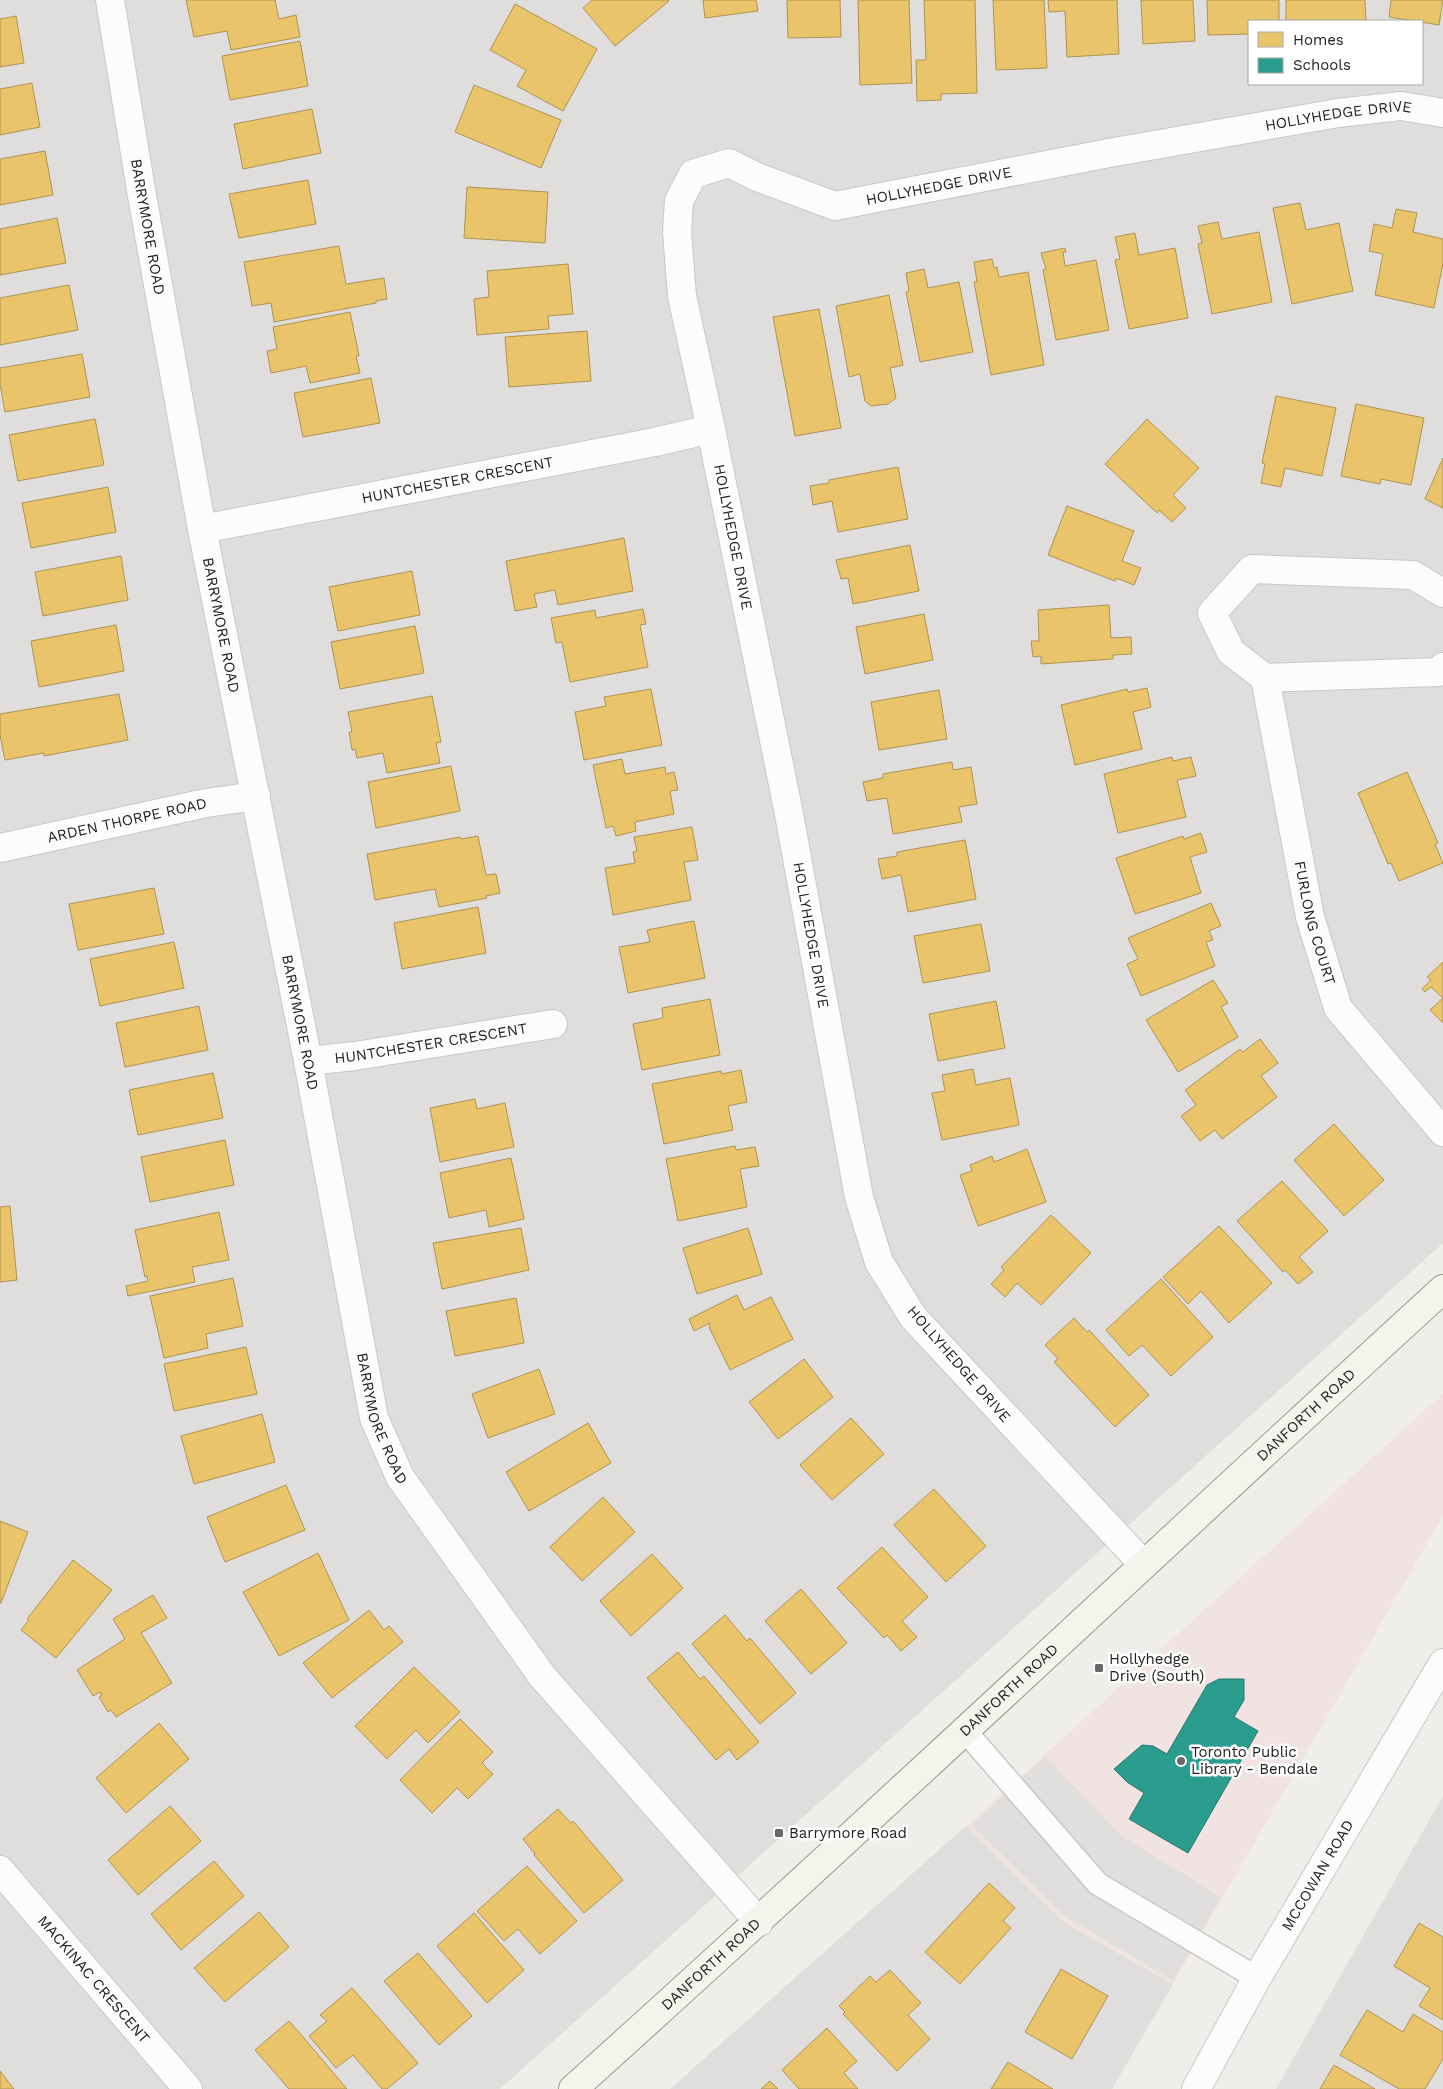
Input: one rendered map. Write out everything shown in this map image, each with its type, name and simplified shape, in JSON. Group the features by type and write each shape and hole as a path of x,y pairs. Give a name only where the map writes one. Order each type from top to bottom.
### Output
{"main road":[{"name":"DANFORTH ROAD","path":"573,2089 966,1732 1143,1564 1443,1290"}],"street":[{"name":"BARRYMORE ROAD","path":"110,0 141,190 202,529 308,1061 374,1418 400,1477 542,1676 759,1922"},
{"name":"HOLLYHEDGE DRIVE","path":"1143,1564 913,1317 879,1262 859,1197 789,814 682,296 677,232 679,201 693,174 729,163 757,177 835,206 1338,113 1401,106 1443,112"},
{"name":"HUNTCHESTER CRESCENT","path":"202,529 655,442 711,429"},
{"path":"1443,593 1413,574 1252,569 1212,613 1231,652 1265,678 1439,672 1443,667"},
{"name":"FURLONG COURT","path":"1265,678 1310,916 1338,1008 1443,1132"},
{"name":"ARDEN THORPE ROAD","path":"0,848 206,803 256,796"},
{"name":"HUNTCHESTER CRESCENT","path":"308,1061 355,1056 553,1024"},
{"name":"MCCOWAN ROAD","path":"1196,2089 1257,1978 1443,1663"},
{"name":"MACKINAC CRESCENT","path":"0,1870 188,2089"}],"lane":[{"path":"966,1732 1098,1884 1257,1978"}],"shaded area":[{"path":"0,0 1443,0 1443,1243 500,2089 0,2089"},
{"path":"1443,1394 1443,1516 1173,1984 1065,1923 966,1826"},
{"path":"1045,1756 1123,1837 1221,1897 1173,1981 1063,1915 972,1825"},
{"path":"1443,1796 1443,2089 1276,2089"},
{"path":"966,1826 1065,1923 1173,1984 1112,2089 670,2089"}],"building: Homes":[{"path":"186,0 275,0 279,19 296,15 300,37 231,50 227,31 194,37"},
{"path":"592,0 669,1 615,46 583,8"},
{"path":"703,0 756,0 758,11 705,18"},
{"path":"787,0 840,0 841,37 788,38"},
{"path":"858,0 909,0 912,83 860,85"},
{"path":"924,0 975,0 977,93 941,94 941,100 917,101 916,60 926,60"},
{"path":"993,0 1044,0 1047,68 996,70"},
{"path":"1048,0 1117,0 1119,54 1067,57 1065,11 1049,12"},
{"path":"1141,0 1193,0 1195,41 1143,44"},
{"path":"1207,0 1279,0 1279,20 1248,20 1248,34 1208,35"},
{"path":"1286,0 1365,0 1366,20 1286,20"},
{"path":"1391,0 1443,0 1439,25 1423,22 1423,20 1389,17"},
{"path":"515,4 597,49 563,111 517,86 526,70 490,50"},
{"path":"16,16 24,63 0,67 0,19"},
{"path":"300,41 308,86 230,100 222,56"},
{"path":"32,83 40,127 0,135 0,89"},
{"path":"474,85 561,120 541,168 455,132"},
{"path":"312,109 321,153 243,169 234,124"},
{"path":"45,151 53,195 0,205 0,159"},
{"path":"308,180 316,224 239,238 229,194"},
{"path":"467,187 548,192 545,243 464,238"},
{"path":"1300,203 1306,230 1339,223 1353,291 1292,304 1273,208"},
{"path":"1396,209 1417,213 1413,232 1443,239 1443,263 1434,308 1375,295 1383,254 1369,251 1374,224 1392,228"},
{"path":"57,218 66,263 0,275 0,229"},
{"path":"1218,222 1222,239 1259,232 1272,302 1212,314 1198,244 1202,243 1198,226"},
{"path":"1135,233 1139,255 1175,248 1188,318 1129,329 1115,260 1120,259 1115,237"},
{"path":"339,246 346,284 384,278 387,299 376,301 376,303 274,322 271,303 252,306 244,262"},
{"path":"1065,248 1066,252 1063,252 1065,266 1096,260 1109,330 1056,340 1043,270 1046,269 1041,253"},
{"path":"992,259 994,268 997,267 999,277 1028,272 1044,365 991,375 974,282 977,282 974,262"},
{"path":"568,264 573,314 548,316 549,329 477,335 474,299 489,297 487,271"},
{"path":"924,269 928,288 959,282 973,352 920,362 906,292 909,291 906,273"},
{"path":"69,285 78,330 0,345 0,298"},
{"path":"889,295 903,365 890,368 896,398 888,404 871,406 865,401 860,374 849,377 836,306"},
{"path":"819,309 841,428 795,436 773,317"},
{"path":"350,312 359,356 356,356 360,373 310,383 306,366 271,373 267,351 277,349 273,327"},
{"path":"587,331 591,381 509,387 505,337"},
{"path":"82,354 90,397 5,412 0,384 0,368"},
{"path":"371,378 380,423 303,437 294,393"},
{"path":"1276,396 1336,408 1322,476 1285,468 1281,487 1261,483 1265,464 1262,463"},
{"path":"1356,404 1424,418 1411,485 1381,479 1380,484 1341,476"},
{"path":"95,419 104,465 18,481 9,435"},
{"path":"1147,419 1199,468 1173,495 1186,508 1172,522 1159,510 1157,513 1105,464"},
{"path":"1443,458 1443,508 1425,499"},
{"path":"898,467 908,519 838,532 832,501 813,505 810,486 829,483 829,480"},
{"path":"108,487 116,532 31,548 22,503"},
{"path":"1067,506 1134,531 1122,561 1141,568 1134,585 1116,578 1115,581 1048,555"},
{"path":"624,538 633,591 558,605 555,590 534,594 537,607 515,611 506,561"},
{"path":"910,545 919,591 853,604 848,578 841,579 836,560"},
{"path":"121,556 128,600 43,616 35,572"},
{"path":"412,571 420,615 338,631 329,587"},
{"path":"1109,605 1111,638 1131,637 1132,654 1113,655 1113,659 1041,664 1041,656 1033,657 1031,641 1039,641 1038,610"},
{"path":"643,609 646,624 640,625 648,667 570,682 562,642 556,643 551,618 595,610 596,618"},
{"path":"924,614 933,660 865,674 856,627"},
{"path":"116,625 124,671 39,687 31,641"},
{"path":"415,626 424,673 340,689 331,642"},
{"path":"1147,688 1151,707 1133,712 1142,749 1075,765 1061,705 1127,689 1128,692"},
{"path":"651,689 662,745 584,760 575,712 606,706 604,697"},
{"path":"939,690 947,739 879,750 871,702"},
{"path":"119,694 128,740 44,756 44,753 5,760 0,735 0,714"},
{"path":"432,696 441,742 436,743 440,763 387,773 383,753 357,758 355,749 352,750 349,732 352,732 348,712"},
{"path":"1172,757 1173,761 1191,757 1196,776 1177,780 1186,817 1118,833 1104,774"},
{"path":"622,759 625,774 665,767 666,774 674,772 678,790 670,791 674,814 635,822 636,831 616,836 613,826 606,828 593,765"},
{"path":"952,762 953,770 971,767 977,804 959,807 962,822 893,834 887,798 867,801 863,782 883,778 883,774"},
{"path":"451,766 460,811 376,828 368,782"},
{"path":"1407,772 1438,843 1435,844 1443,863 1399,881 1391,863 1388,864 1358,793"},
{"path":"692,827 698,860 684,862 691,900 613,915 605,868 635,863 633,852 637,851 634,837"},
{"path":"1201,833 1207,852 1190,857 1201,893 1135,914 1116,858 1183,836 1184,839"},
{"path":"478,836 486,875 496,874 500,893 486,896 487,898 439,907 435,889 375,900 367,854 460,837 461,839"},
{"path":"965,840 976,899 908,912 901,875 882,879 878,859 897,856 897,852"},
{"path":"154,888 164,934 78,950 69,904"},
{"path":"1211,903 1221,926 1209,931 1213,940 1206,942 1215,966 1141,996 1127,964 1138,959 1128,938"},
{"path":"478,907 486,953 402,969 394,923"},
{"path":"694,921 705,978 628,993 619,947 650,942 647,930"},
{"path":"981,924 990,971 923,983 914,936"},
{"path":"174,942 184,988 100,1006 90,959"},
{"path":"1443,962 1443,998 1431,987 1425,992 1422,989 1431,980 1427,977"},
{"path":"1213,980 1228,1003 1221,1007 1238,1037 1178,1072 1146,1020"},
{"path":"1443,998 1443,1023 1430,1010"},
{"path":"710,999 720,1055 642,1070 633,1024 663,1018 662,1008"},
{"path":"996,1001 1005,1048 938,1061 929,1014"},
{"path":"199,1006 208,1050 125,1067 116,1023"},
{"path":"1260,1039 1278,1063 1261,1076 1277,1097 1222,1139 1215,1130 1200,1141 1181,1116 1196,1105 1185,1090 1240,1049 1243,1052"},
{"path":"973,1069 976,1085 1010,1078 1019,1125 942,1140 932,1093 945,1091 942,1075"},
{"path":"741,1070 747,1102 728,1106 733,1130 664,1144 652,1084 721,1071 722,1074"},
{"path":"213,1073 223,1118 138,1135 129,1090"},
{"path":"475,1099 477,1109 505,1103 514,1147 440,1162 430,1108"},
{"path":"1334,1124 1384,1180 1344,1216 1294,1160"},
{"path":"225,1140 234,1185 150,1202 141,1157"},
{"path":"735,1146 736,1150 755,1147 759,1166 740,1169 747,1207 678,1221 666,1159"},
{"path":"1027,1149 1046,1202 978,1226 960,1175 972,1171 970,1165 992,1156 994,1162"},
{"path":"511,1158 524,1219 489,1227 486,1210 449,1218 440,1173"},
{"path":"1282,1181 1328,1231 1299,1257 1313,1272 1298,1284 1285,1270 1283,1272 1237,1221"},
{"path":"10,1206 17,1280 0,1282 0,1207"},
{"path":"219,1212 229,1260 192,1267 195,1282 128,1296 126,1286 148,1281 147,1276 145,1277 135,1230"},
{"path":"1051,1215 1091,1253 1041,1305 1017,1283 1005,1297 991,1284 1004,1270 1001,1267"},
{"path":"1219,1226 1272,1283 1229,1323 1201,1291 1188,1304 1163,1277"},
{"path":"521,1228 529,1270 442,1289 433,1243"},
{"path":"748,1228 762,1274 697,1294 683,1248"},
{"path":"233,1278 243,1326 206,1334 208,1348 164,1358 150,1296"},
{"path":"1161,1279 1213,1337 1171,1376 1142,1345 1129,1356 1106,1330"},
{"path":"737,1295 744,1310 771,1297 793,1339 730,1370 709,1327 710,1323 694,1331 689,1319"},
{"path":"516,1298 524,1343 455,1356 446,1311"},
{"path":"1074,1318 1087,1332 1089,1330 1149,1395 1115,1427 1054,1362 1058,1359 1045,1345"},
{"path":"246,1347 257,1394 174,1411 164,1364"},
{"path":"804,1359 833,1397 778,1439 749,1402"},
{"path":"539,1369 555,1414 488,1438 472,1394"},
{"path":"262,1414 275,1462 194,1484 181,1436"},
{"path":"851,1418 884,1454 832,1500 800,1465"},
{"path":"588,1423 611,1463 529,1511 506,1472"},
{"path":"286,1485 305,1530 225,1562 207,1517"},
{"path":"934,1489 986,1546 946,1582 894,1525"},
{"path":"603,1497 635,1532 582,1581 550,1547"},
{"path":"0,1521 28,1532 1,1603 0,1603"},
{"path":"882,1547 928,1597 902,1621 917,1637 901,1651 887,1635 884,1638 837,1588"},
{"path":"318,1553 349,1620 279,1656 243,1592"},
{"path":"652,1554 683,1588 631,1636 600,1601"},
{"path":"73,1560 112,1590 56,1658 21,1630 29,1620 27,1619"},
{"path":"801,1589 847,1643 811,1674 765,1621"},
{"path":"153,1595 167,1618 141,1633 172,1683 116,1717 111,1710 108,1712 99,1697 102,1695 100,1692 93,1696 77,1670 125,1639 113,1619"},
{"path":"369,1610 384,1630 389,1626 403,1642 332,1698 303,1663"},
{"path":"725,1615 747,1641 750,1638 796,1693 760,1724 692,1644"},
{"path":"678,1652 700,1679 704,1676 759,1742 737,1760 729,1749 716,1760 647,1678"},
{"path":"414,1667 460,1712 428,1743 416,1730 387,1759 355,1726"},
{"path":"460,1719 493,1752 482,1763 493,1774 468,1799 457,1788 432,1813 400,1780"},
{"path":"159,1723 189,1759 126,1813 96,1778"},
{"path":"170,1806 201,1841 138,1895 108,1860"},
{"path":"558,1809 571,1823 573,1821 623,1880 584,1913 534,1855 523,1839"},
{"path":"214,1861 244,1896 181,1950 151,1914"},
{"path":"527,1866 577,1921 540,1954 518,1929 504,1941 477,1911"},
{"path":"989,1883 1015,1908 1003,1921 1011,1928 960,1984 925,1952"},
{"path":"259,1912 289,1947 225,2002 194,1968"},
{"path":"474,1913 524,1970 487,2003 437,1946"},
{"path":"1419,1923 1443,1937 1443,2020 1419,2006 1430,1988 1394,1966"},
{"path":"418,1953 472,2016 439,2045 384,1981"},
{"path":"1061,1969 1108,1996 1072,2059 1025,2032"},
{"path":"890,1970 921,2003 908,2015 930,2039 897,2071 843,2014 845,2012 839,2006 870,1976 876,1982"},
{"path":"352,1988 418,2063 387,2089 382,2089 353,2055 336,2068 309,2036 327,2021 320,2015"},
{"path":"1367,2010 1403,2032 1413,2014 1443,2032 1443,2059 1425,2089 1399,2089 1340,2055"},
{"path":"289,2021 347,2089 289,2089 255,2050"},
{"path":"827,2028 857,2061 844,2073 858,2089 799,2089 782,2070"},
{"path":"1008,2062 1053,2089 991,2089"},
{"path":"1334,2065 1375,2089 1320,2089"},
{"path":"0,2071 14,2089 0,2089"},
{"path":"770,2081 778,2089 761,2089"}],"building: Schools":[{"name":"Toronto Public Library - Bendale","path":"1219,1679 1244,1679 1244,1700 1234,1717 1258,1731 1188,1853 1129,1819 1144,1793 1127,1782 1114,1769 1142,1745 1153,1746 1167,1754 1207,1685"}],"place":[{"name":"Hollyhedge Drive (South)","path":"1099,1668"},
{"name":"Toronto Public Library - Bendale","path":"1181,1761"},
{"name":"Barrymore Road","path":"779,1833"}]}
